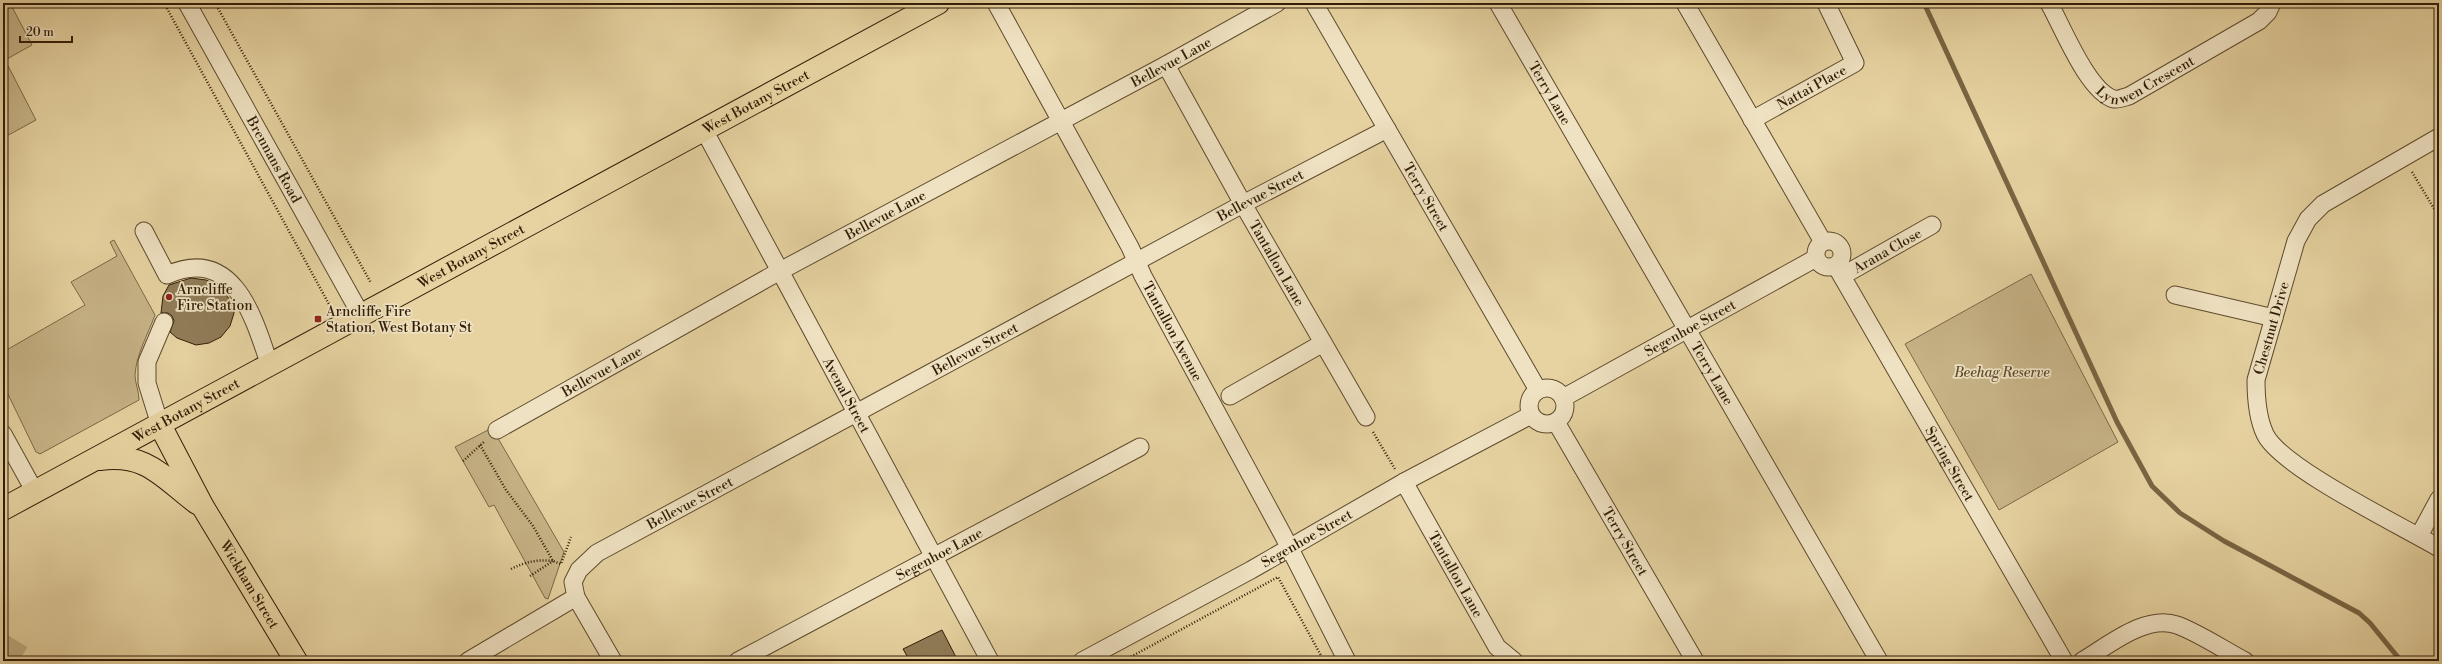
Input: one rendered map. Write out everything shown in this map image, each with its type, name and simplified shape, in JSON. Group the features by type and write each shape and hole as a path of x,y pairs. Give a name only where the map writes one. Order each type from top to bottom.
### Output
{"main road":[{"name":"West Botany Street","path":"3,509 91,460 270,366 361,315 938,3"},
{"name":"Wickham Street","path":"160,425 203,507 296,661"},
{"name":"Wickham Street","path":"91,460 111,458 140,461 162,474 203,507"}],"street":[{"name":"Brennans Road","path":"187,3 361,315"},
{"name":"Tantallon Avenue","path":"996,3 1137,263 1347,661"},
{"name":"Bellevue Lane","path":"497,430 780,271 1166,65 1277,3"},
{"name":"Terry Street","path":"1314,3 1538,390"},
{"name":"Terry Lane","path":"1498,3 1879,661"},
{"path":"1685,3 1823,242"},
{"name":"Nattai Place","path":"1752,120 1855,63 1826,3"},
{"name":"Lynwen Crescent","path":"2049,3 2090,79 2103,94 2116,99 2129,96 2259,21 2268,12 2272,3"},
{"name":"Tantallon Lane","path":"1166,65 1243,204 1366,417"},
{"name":"Bellevue Street","path":"468,661 574,590 579,570 588,561 611,544 1137,263 1243,204 1387,129"},
{"name":"Avenal Street","path":"704,130 990,661"},
{"name":"Chestnut Drive","path":"2439,137 2323,204 2308,219 2296,241 2256,380 2256,398 2265,435 2276,450 2299,468 2439,548"},
{"name":"Arana Close","path":"1839,271 1932,225"},
{"path":"144,231 167,275 176,271 200,268 219,273 231,282 245,300 270,366"},
{"path":"1832,240 1840,245 1843,254 1839,271 1825,267 1816,258 1817,248 1823,242 1832,240"},
{"name":"Segenhoe Street","path":"1563,398 1816,258"},
{"name":"Spring Street","path":"1839,271 2064,661"},
{"path":"2175,294 2274,318"},
{"path":"160,425 147,383 147,362 164,322"},
{"path":"1230,396 1323,343"},
{"path":"1549,388 1560,393 1563,398 1564,411 1556,422 1542,424 1531,415 1529,404 1538,390 1549,388"},
{"name":"Segenhoe Street","path":"1082,661 1288,548 1404,482 1531,415"},
{"name":"Terry Street","path":"1556,422 1695,661"},
{"path":"3,434 35,492"},
{"name":"Segenhoe Lane","path":"738,661 1140,447"},
{"name":"Tantallon Lane","path":"1404,482 1497,647 1514,661"},
{"path":"2419,536 2439,499"},
{"path":"574,590 613,661"},
{"path":"2082,661 2137,629 2156,624 2177,625 2245,661"}],"path":[{"path":"164,3 330,306"},
{"path":"215,3 371,283"},
{"path":"2404,157 2439,217"},
{"path":"463,461 497,430"},
{"path":"1377,440 1384,454"},
{"path":"480,445 506,490 533,526 553,561"},
{"path":"511,569 523,563 542,560 553,561 561,564 571,537"},
{"path":"530,576 553,561"},
{"path":"1123,661 1278,577 1324,661"}],"green space":[{"path":"3,3 10,3 32,45 5,60 36,120 3,138"},
{"path":"114,240 155,315 140,352 136,367 135,378 139,400 40,454 36,452 3,384 3,352 85,305 71,282 117,256 110,242"},
{"name":"Beehag Reserve","path":"2031,274 2118,442 1999,510 1905,344"},
{"path":"492,428 564,552 548,599 545,598 494,505 489,507 455,447"}],"building":[{"path":"191,278 206,280 219,286 234,305 234,313 230,326 221,337 209,343 196,345 177,338 170,332 174,321 172,316 168,313 161,313 163,296 169,285"},
{"path":"942,630 958,661 910,661 903,649"}],"waterway":[{"path":"1924,3 2117,422 2152,486 2180,513 2224,541 2359,613 2370,623 2401,661"}],"tunnel":[{"path":"3,645 29,661"}],"place":[{"name":"Arncliffe Fire Station","path":"169,297"},
{"name":"Arncliffe Fire Station, West Botany St","path":"318,319"}]}
